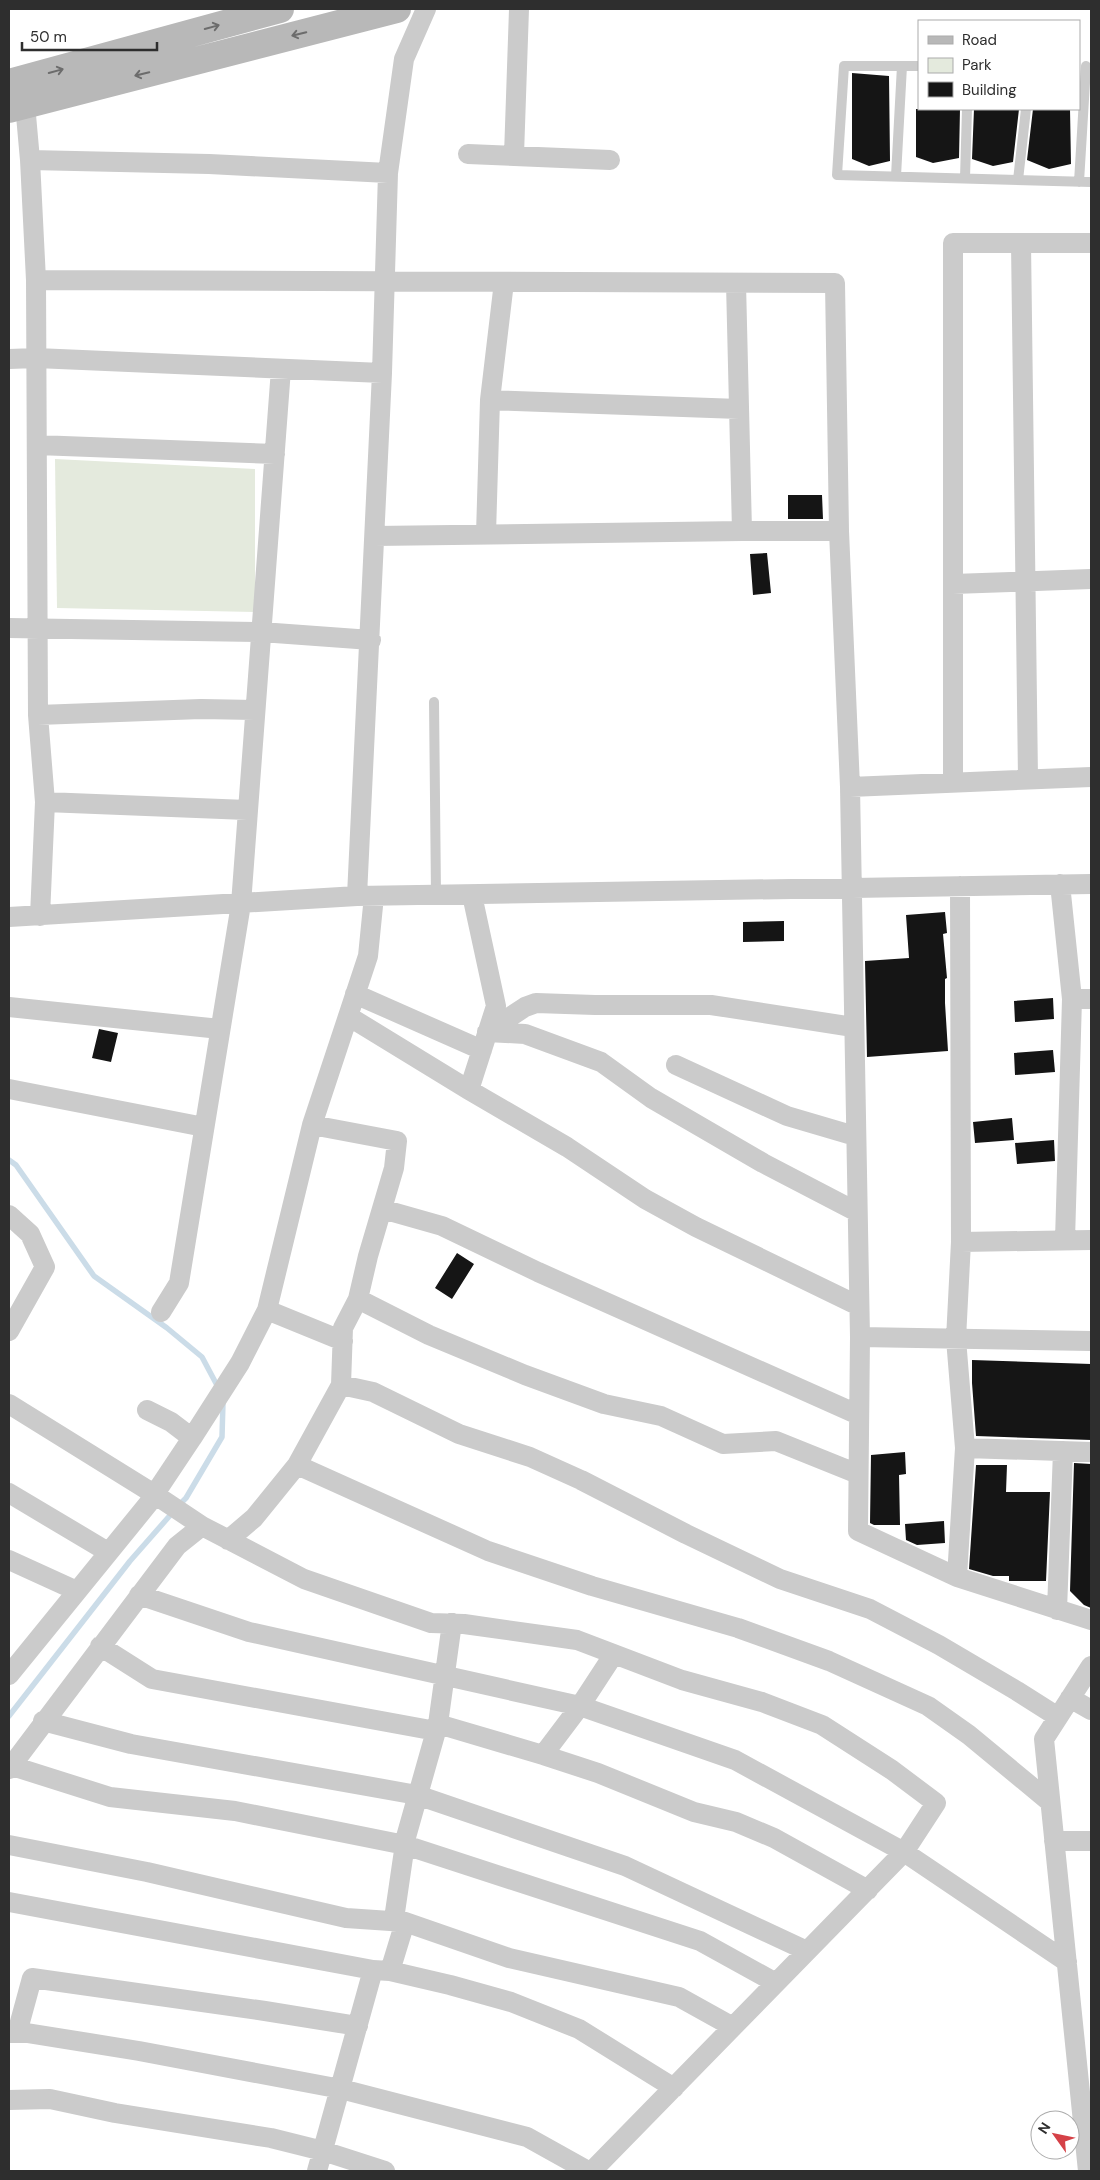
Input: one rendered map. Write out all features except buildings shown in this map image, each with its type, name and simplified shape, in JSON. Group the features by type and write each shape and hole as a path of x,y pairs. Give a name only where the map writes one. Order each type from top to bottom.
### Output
{"street":[{"path":"15,91 280,9"},
{"path":"15,91 333,21 397,9"},
{"path":"9,1675 154,1494 240,1363 267,1310 312,1125 368,956 366,896 371,640 388,173 404,59 426,9"},
{"path":"514,155 519,9"},
{"path":"15,91 30,160 36,280 38,715 45,802 40,916"},
{"path":"468,154 610,160"},
{"path":"30,160 209,164 388,173"},
{"path":"953,782 952,243 1091,243"},
{"path":"1021,243 1028,779"},
{"path":"36,280 835,283 839,531 850,787 850,888 860,1337 858,1531 957,1576 1091,1620"},
{"path":"486,534 490,400 504,282"},
{"path":"736,283 742,531"},
{"path":"9,359 36,358 382,373"},
{"path":"161,1312 179,1283 241,904 281,369"},
{"path":"490,400 739,409"},
{"path":"37,444 274,454"},
{"path":"375,536 839,531"},
{"path":"953,584 1091,579"},
{"path":"9,628 261,632 371,640"},
{"path":"38,715 202,709 255,710"},
{"path":"850,787 1091,777"},
{"path":"45,802 247,810"},
{"path":"1060,884 1082,999 1065,1240"},
{"path":"9,917 366,896 1091,884"},
{"path":"957,1576 965,1448 956,1340 960,1242 960,886"},
{"path":"469,1090 496,1006 472,895"},
{"path":"355,994 485,1041 525,1034 601,1062 651,1098 763,1163 857,1212"},
{"path":"485,1041 525,1007 536,1003 595,1006 711,1005 853,1027"},
{"path":"9,1007 220,1029"},
{"path":"348,1016 567,1148 645,1199 696,1228 859,1306"},
{"path":"676,1065 787,1116 855,1136"},
{"path":"9,1089 204,1127"},
{"path":"228,1540 254,1518 297,1464 341,1385 344,1328 358,1299 394,1168 397,1141 312,1125"},
{"path":"382,1209 442,1226 538,1272 859,1415"},
{"path":"9,1216 30,1234 45,1267 12,1318"},
{"path":"960,1242 1091,1240"},
{"path":"358,1299 429,1335 525,1375 604,1404 661,1416 723,1444 776,1441 858,1474"},
{"path":"267,1310 343,1341"},
{"path":"860,1337 1091,1341"},
{"path":"341,1385 373,1392 459,1434 530,1457 582,1480 686,1534 780,1579 870,1609 954,1654 1058,1717"},
{"path":"9,1404 202,1526 304,1579 431,1623 452,1623 577,1640 682,1680 762,1702 822,1725 892,1770 936,1803 904,1852 592,2171"},
{"path":"147,1410 171,1422 192,1438"},
{"path":"965,1448 1091,1452"},
{"path":"1057,1610 1063,1451"},
{"path":"297,1464 488,1551 592,1586 738,1628 829,1661 928,1706 969,1734 1050,1802"},
{"path":"9,1494 108,1552"},
{"path":"202,1526 177,1546 9,1767 110,1797 235,1811 405,1845 700,1941 776,1983"},
{"path":"9,1560 77,1591"},
{"path":"139,1595 249,1632 580,1706 736,1760 904,1852 1067,1962"},
{"path":"452,1623 437,1728 417,1795 405,1845 394,1919 509,1958 679,1997 733,2027"},
{"path":"100,1646 152,1679 437,1728 543,1755 598,1773 694,1812 736,1822 774,1838 868,1890"},
{"path":"543,1755 580,1706 614,1654"},
{"path":"1088,2171 1082,2019 1067,1962 1044,1739 1091,1666"},
{"path":"1070,1698 1091,1710"},
{"path":"43,1721 131,1744 417,1795 625,1866 807,1951"},
{"path":"1054,1841 1091,1841"},
{"path":"9,1844 147,1872 346,1918 406,1922"},
{"path":"9,1902 382,1970 450,1985 511,2002 578,2029 674,2088"},
{"path":"317,2171 358,2026 382,1970 406,1922"},
{"path":"358,2026 32,1978 13,2033 139,2051 341,2089 527,2137 588,2171"},
{"path":"9,2100 50,2100 115,2113 272,2138 323,2151 384,2171"}],"lane":[{"path":"918,66 844,66 837,176 1091,182"},
{"path":"896,176 902,66"},
{"path":"1079,182 1085,66"},
{"path":"965,178 967,110"},
{"path":"1018,180 1026,110"},
{"path":"434,702 436,895"}],"green space":[{"path":"55,459 255,469 255,612 57,608"}],"waterway":[{"path":"9,1160 16,1165 94,1276 167,1328 202,1357 219,1389"},
{"path":"179,1505 186,1498 222,1437 223,1402"},
{"path":"9,1716 130,1561 173,1512"}]}
